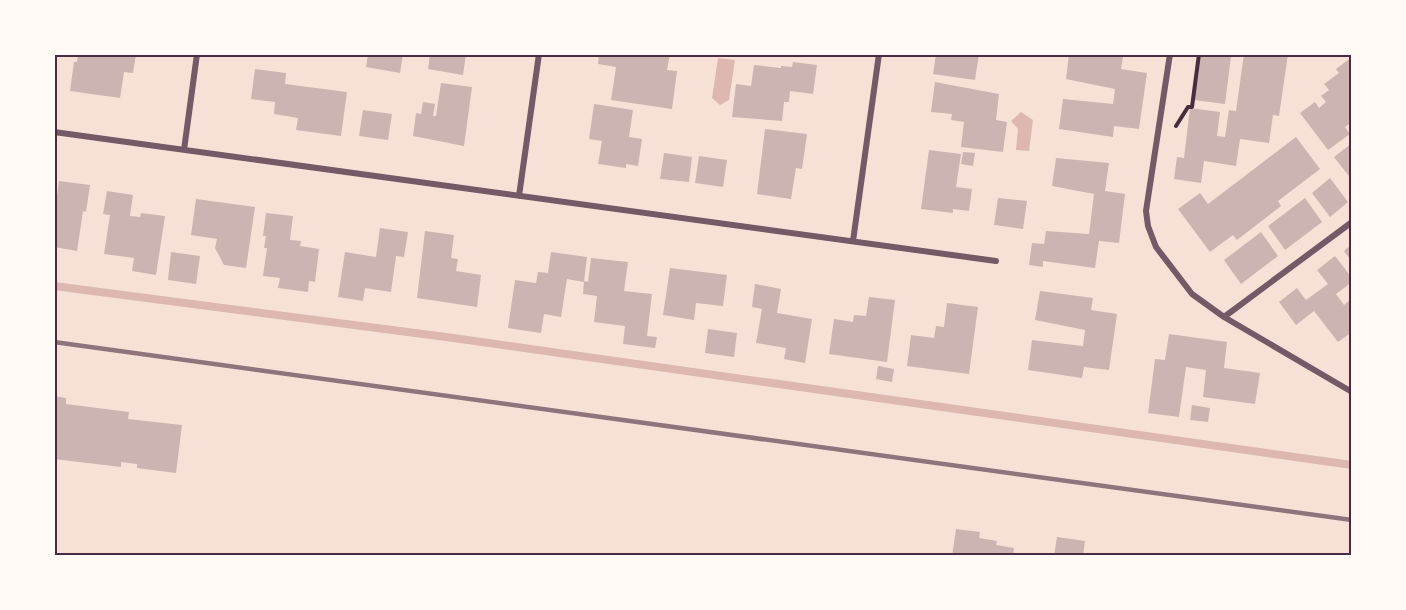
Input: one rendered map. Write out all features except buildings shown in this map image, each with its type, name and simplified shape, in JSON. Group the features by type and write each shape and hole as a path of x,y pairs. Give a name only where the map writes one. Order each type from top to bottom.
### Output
{"street":[{"path":"184,150 197,54"},
{"path":"519,196 539,54"},
{"path":"853,242 879,54"},
{"path":"1170,54 1149,185 1148,226 1156,247 1192,294 1224,317 1352,392"},
{"path":"54,132 996,261"},
{"path":"1224,317 1352,222"}],"path":[{"path":"1173,130 1188,107 1192,107 1199,54"}],"shaded area":[{"path":"718,58 735,60 729,100 720,105 712,98"},
{"path":"1021,112 1033,120 1029,151 1016,150 1018,129 1011,121"}],"waterway":[{"path":"54,286 446,337 1352,465"}],"railway":[{"path":"54,342 1352,520"}]}
